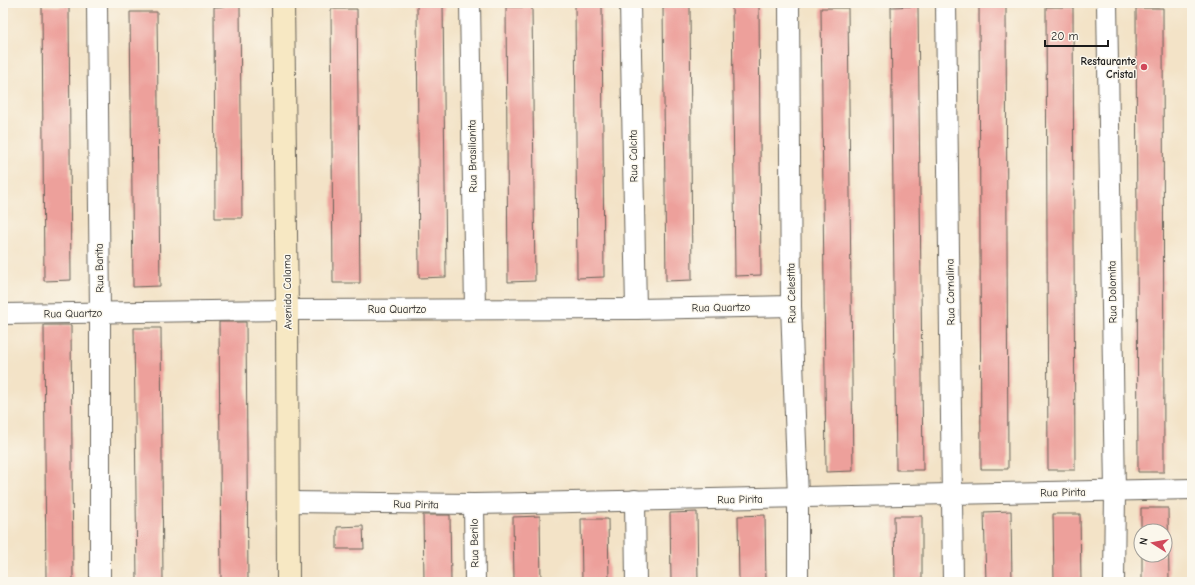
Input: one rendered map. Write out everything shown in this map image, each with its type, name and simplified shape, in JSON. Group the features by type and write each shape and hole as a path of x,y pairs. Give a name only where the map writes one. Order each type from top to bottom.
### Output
{"street":[{"name":"Rua Barita","path":"97,3 100,313 100,582"},
{"name":"Avenida Calama","path":"283,3 287,310 288,582"},
{"name":"Rua Brasilianita","path":"470,3 475,309"},
{"name":"Rua Calcita","path":"630,3 636,309"},
{"name":"Rua Celestita","path":"789,3 791,306 798,498 798,582"},
{"name":"Rua Cornalina","path":"946,3 953,582"},
{"name":"Rua Dolomita","path":"1108,3 1115,491 1114,582"},
{"name":"Rua Quartzo","path":"3,314 287,310 636,309 791,306"},
{"name":"Rua Pirita","path":"287,502 474,504 1192,489"},
{"path":"635,500 636,582"},
{"name":"Rua Berilo","path":"474,504 475,582"}],"building":[{"path":"417,3 443,3 446,277 419,278"},
{"path":"575,3 602,3 604,277 577,278"},
{"path":"732,3 759,3 761,275 735,276"},
{"path":"42,6 69,6 71,280 44,281"},
{"path":"240,6 242,218 215,218 214,7"},
{"path":"690,6 692,280 666,281 663,7"},
{"path":"918,6 923,470 896,470 891,7"},
{"path":"979,6 1006,6 1008,469 981,469"},
{"path":"506,7 532,7 535,281 508,282"},
{"path":"1046,7 1073,7 1075,470 1048,470"},
{"path":"821,8 848,8 853,471 826,472"},
{"path":"1136,8 1163,8 1164,472 1138,472"},
{"path":"331,9 357,9 360,283 333,283"},
{"path":"130,12 157,12 160,286 133,287"},
{"path":"219,322 246,322 248,582 221,582"},
{"path":"44,325 71,325 73,582 46,582"},
{"path":"134,328 161,328 163,582 137,582"},
{"path":"1141,508 1168,508 1168,523 1141,523"},
{"path":"1011,511 1012,582 986,582 984,512"},
{"path":"697,512 698,582 671,582 670,513"},
{"path":"1053,514 1080,514 1081,582 1054,582"},
{"path":"423,515 450,515 451,582 424,582"},
{"path":"765,515 766,582 739,582 738,516"},
{"path":"540,516 541,582 514,582 513,517"},
{"path":"894,516 922,516 922,582 895,582"},
{"path":"581,519 608,519 609,582 582,582"},
{"path":"363,526 364,549 337,549 337,527"},
{"path":"1142,563 1169,563 1169,582 1142,582"}],"place":[{"name":"Restaurante Cristal","path":"1144,67"}]}
